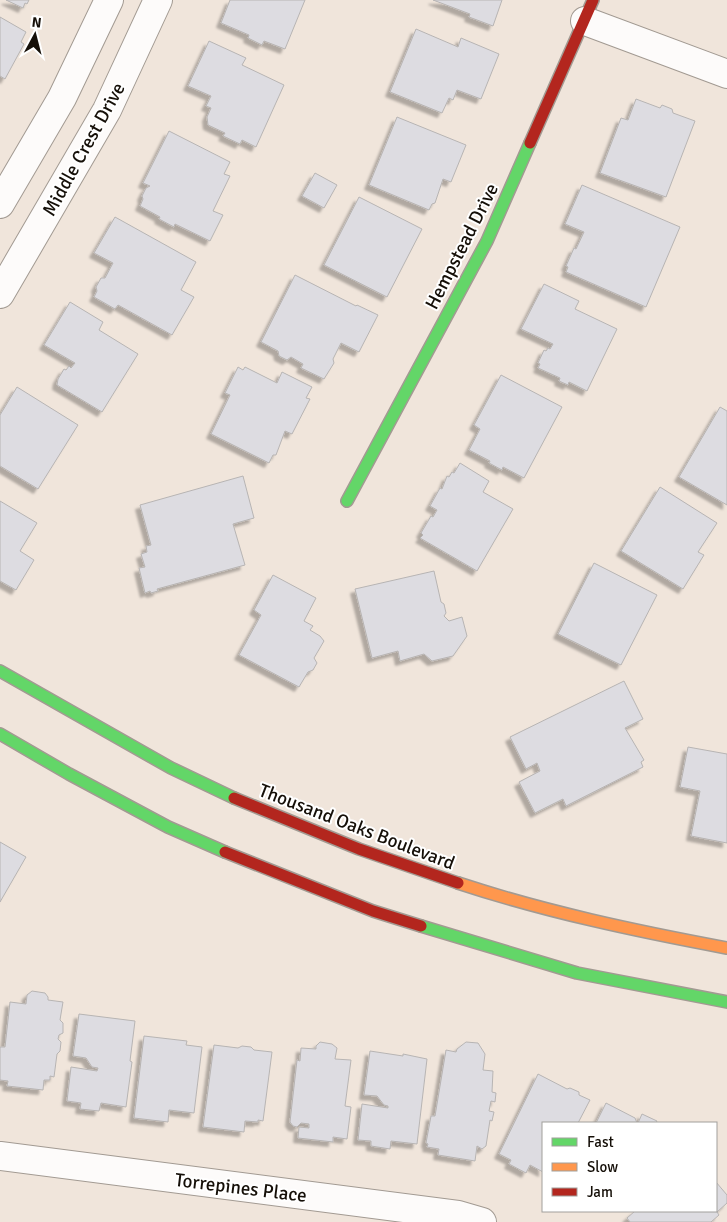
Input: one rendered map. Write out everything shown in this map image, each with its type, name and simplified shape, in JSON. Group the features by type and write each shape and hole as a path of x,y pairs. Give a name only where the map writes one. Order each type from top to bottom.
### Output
{"main road":[{"name":"Hempstead Drive","path":"347,501 486,241 589,10"},
{"name":"Thousand Oaks Boulevard","path":"0,671 172,769 270,813 366,852 471,887 580,917 681,940 727,948"},
{"path":"0,734 69,774 168,827 373,912 577,972 727,1002"}],"street":[{"path":"0,204 62,98 108,0"},
{"name":"Middle Crest Drive","path":"0,294 107,110 158,0"},
{"path":"589,10 727,74"},
{"name":"Torrepines Place","path":"0,1156 458,1215 482,1222"}],"building":[{"path":"6,0 29,0 23,8"},
{"path":"230,0 305,0 285,49 264,41 262,45 248,38 249,35 221,23"},
{"path":"433,0 502,0 493,26 469,17 470,14"},
{"path":"0,17 26,32 21,42 24,44 5,79 0,76"},
{"path":"416,29 458,47 461,38 499,54 481,99 457,90 453,100 449,98 442,113 390,92"},
{"path":"209,41 246,58 242,65 284,85 256,147 242,140 240,144 223,136 225,133 208,125 207,117 211,108 206,106 211,96 188,86"},
{"path":"636,99 660,108 662,105 672,109 673,113 695,121 666,197 600,173 621,118 628,120"},
{"path":"397,117 466,145 451,182 443,179 435,203 432,204 429,210 369,185"},
{"path":"169,131 230,162 224,174 230,176 213,211 223,215 210,241 175,224 174,227 140,206 146,188 150,186 143,183"},
{"path":"315,173 337,185 324,208 302,196"},
{"path":"582,185 680,227 646,307 566,272 568,267 566,266 574,248 576,249 584,232 565,224"},
{"path":"359,197 422,229 387,297 324,265"},
{"path":"115,217 196,262 181,290 194,297 172,335 118,305 115,309 94,297 97,291 96,287 101,278 105,278 113,263 94,253"},
{"path":"295,275 378,315 359,352 341,343 333,359 334,363 324,379 301,368 303,364 291,357 287,360 279,356 278,351 261,342"},
{"path":"544,284 579,301 575,309 617,329 587,391 569,382 568,385 559,381 560,378 538,368 540,364 538,363 544,350 550,349 553,344 521,329"},
{"path":"70,302 103,322 99,330 138,354 102,412 57,385 64,369 66,370 69,366 71,368 75,363 44,345"},
{"path":"238,367 243,370 245,367 277,383 282,372 312,387 306,398 310,399 292,434 285,431 276,455 273,455 269,463 211,434 230,395 225,393"},
{"path":"501,375 562,407 524,478 503,467 502,470 469,450 480,429 474,425"},
{"path":"17,387 78,425 38,489 0,466 0,415"},
{"path":"720,407 727,411 727,505 679,477"},
{"path":"460,463 489,481 483,492 513,509 477,571 420,538 431,516 433,517 437,510 430,506 440,488 442,489 447,476 449,477 452,472 454,473"},
{"path":"243,476 254,518 233,524 245,565 157,589 158,591 151,593 150,591 145,593 139,568 145,567 141,554 147,552 146,546 151,545 140,505"},
{"path":"660,487 717,523 698,552 704,555 683,589 621,551"},
{"path":"0,501 37,523 20,551 34,560 16,590 0,581"},
{"path":"594,563 657,595 621,665 558,634"},
{"path":"434,571 441,602 444,604 446,613 444,616 449,621 462,617 467,636 453,656 432,661 424,654 400,661 398,651 372,658 355,589"},
{"path":"273,575 316,598 304,621 313,626 310,630 324,641 314,658 317,663 313,670 308,672 299,687 239,655 261,615 254,610"},
{"path":"624,681 643,719 625,728 644,760 641,762 643,767 566,806 563,799 535,813 519,782 540,771 537,763 526,769 510,737"},
{"path":"688,747 727,754 727,843 691,836 700,791 680,787"},
{"path":"0,842 26,857 0,902"},
{"path":"32,991 45,993 48,1000 63,1002 60,1020 63,1023 63,1033 59,1035 58,1039 61,1042 60,1051 57,1054 54,1077 50,1076 50,1080 44,1080 43,1090 7,1086 8,1081 0,1080 0,1047 5,1047 10,1002 26,1004 27,995"},
{"path":"79,1014 135,1021 126,1107 101,1103 99,1111 80,1109 81,1103 67,1101 71,1067 97,1071 98,1068 92,1067 86,1058 73,1056"},
{"path":"144,1036 187,1041 186,1045 202,1047 194,1113 169,1110 168,1122 134,1118"},
{"path":"320,1042 332,1044 337,1048 335,1059 351,1060 345,1106 351,1107 347,1139 333,1137 333,1142 298,1138 299,1127 309,1128 309,1124 301,1123 297,1127 293,1126 290,1122 297,1060 300,1061 301,1048 316,1049"},
{"path":"466,1042 478,1043 485,1054 483,1070 493,1071 492,1092 496,1093 495,1102 491,1101 489,1111 494,1112 492,1121 490,1120 486,1146 482,1149 477,1146 475,1161 438,1155 439,1149 427,1147 428,1144 426,1143 431,1116 435,1116 446,1050 456,1052"},
{"path":"214,1045 238,1048 242,1046 251,1047 254,1050 272,1052 263,1121 245,1121 244,1132 203,1127"},
{"path":"370,1051 403,1056 403,1054 427,1059 417,1144 391,1141 390,1149 371,1146 371,1141 358,1140 362,1104 388,1108 377,1096 364,1095"},
{"path":"538,1074 567,1089 570,1088 579,1092 579,1095 590,1100 579,1122 542,1122 542,1171 530,1165 526,1173 509,1164 511,1160 499,1154"},
{"path":"606,1103 635,1118 637,1122 596,1122"},
{"path":"642,1114 657,1121 656,1122 638,1122"},
{"path":"717,1183 727,1195 727,1203 717,1212"},
{"path":"634,1212 717,1212 719,1215 711,1222 630,1222 627,1218"}],"traffic: fast":[{"path":"347,501 487,241 530,143"},
{"path":"0,671 171,768 234,798"},
{"path":"0,734 69,774 168,827 225,852"},
{"path":"421,926 577,973 727,1002"}],"traffic: slow":[{"path":"458,883 524,903 591,920 727,948"}],"traffic: jam":[{"path":"530,143 593,0"},
{"path":"234,798 359,849 458,883"},
{"path":"225,852 373,911 421,926"}]}
